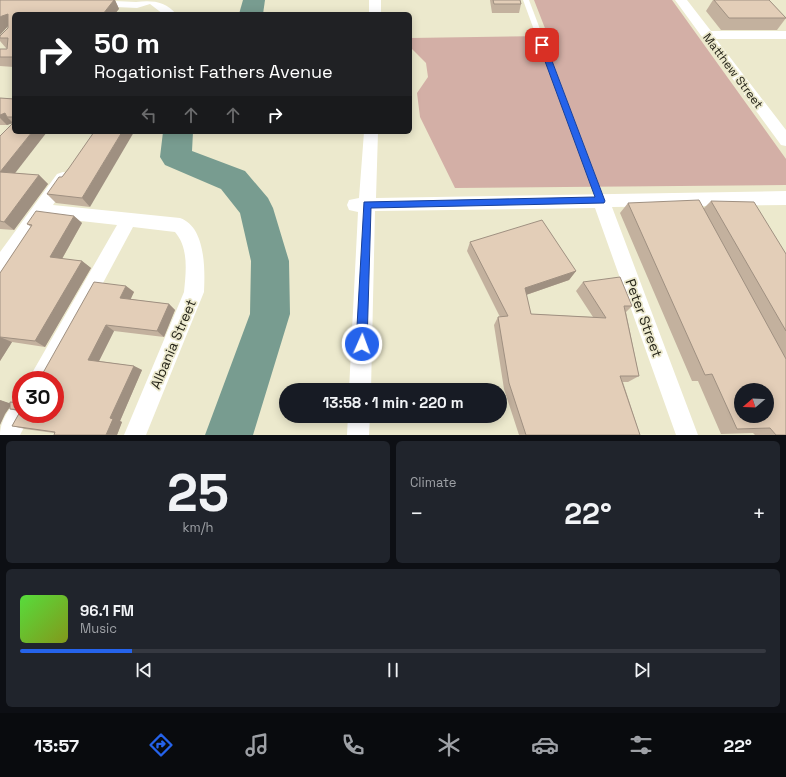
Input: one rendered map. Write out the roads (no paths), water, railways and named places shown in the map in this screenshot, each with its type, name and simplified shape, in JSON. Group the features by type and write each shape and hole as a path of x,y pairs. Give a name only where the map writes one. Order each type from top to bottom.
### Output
{"street":[{"path":"87,4 133,9 152,0 167,12"},
{"path":"375,0 375,12"},
{"name":"Matthew Street","path":"681,0 786,141"},
{"path":"706,35 784,30"},
{"path":"360,383 361,205 371,134"},
{"path":"0,267 72,165"},
{"path":"361,205 601,201 692,206 786,198"},
{"name":"Peter Street","path":"601,201 688,435"},
{"name":"Albania Street","path":"41,210 180,225 190,237 196,268 194,292 135,435"},
{"path":"44,371 129,219"},
{"path":"8,435 14,423"},
{"path":"358,435 359,423"}],"lane":[{"path":"526,0 601,201"}],"waterway":[{"path":"251,12 254,0"},
{"path":"178,134 176,157 233,180 256,208 270,261 270,314 229,435"}]}
